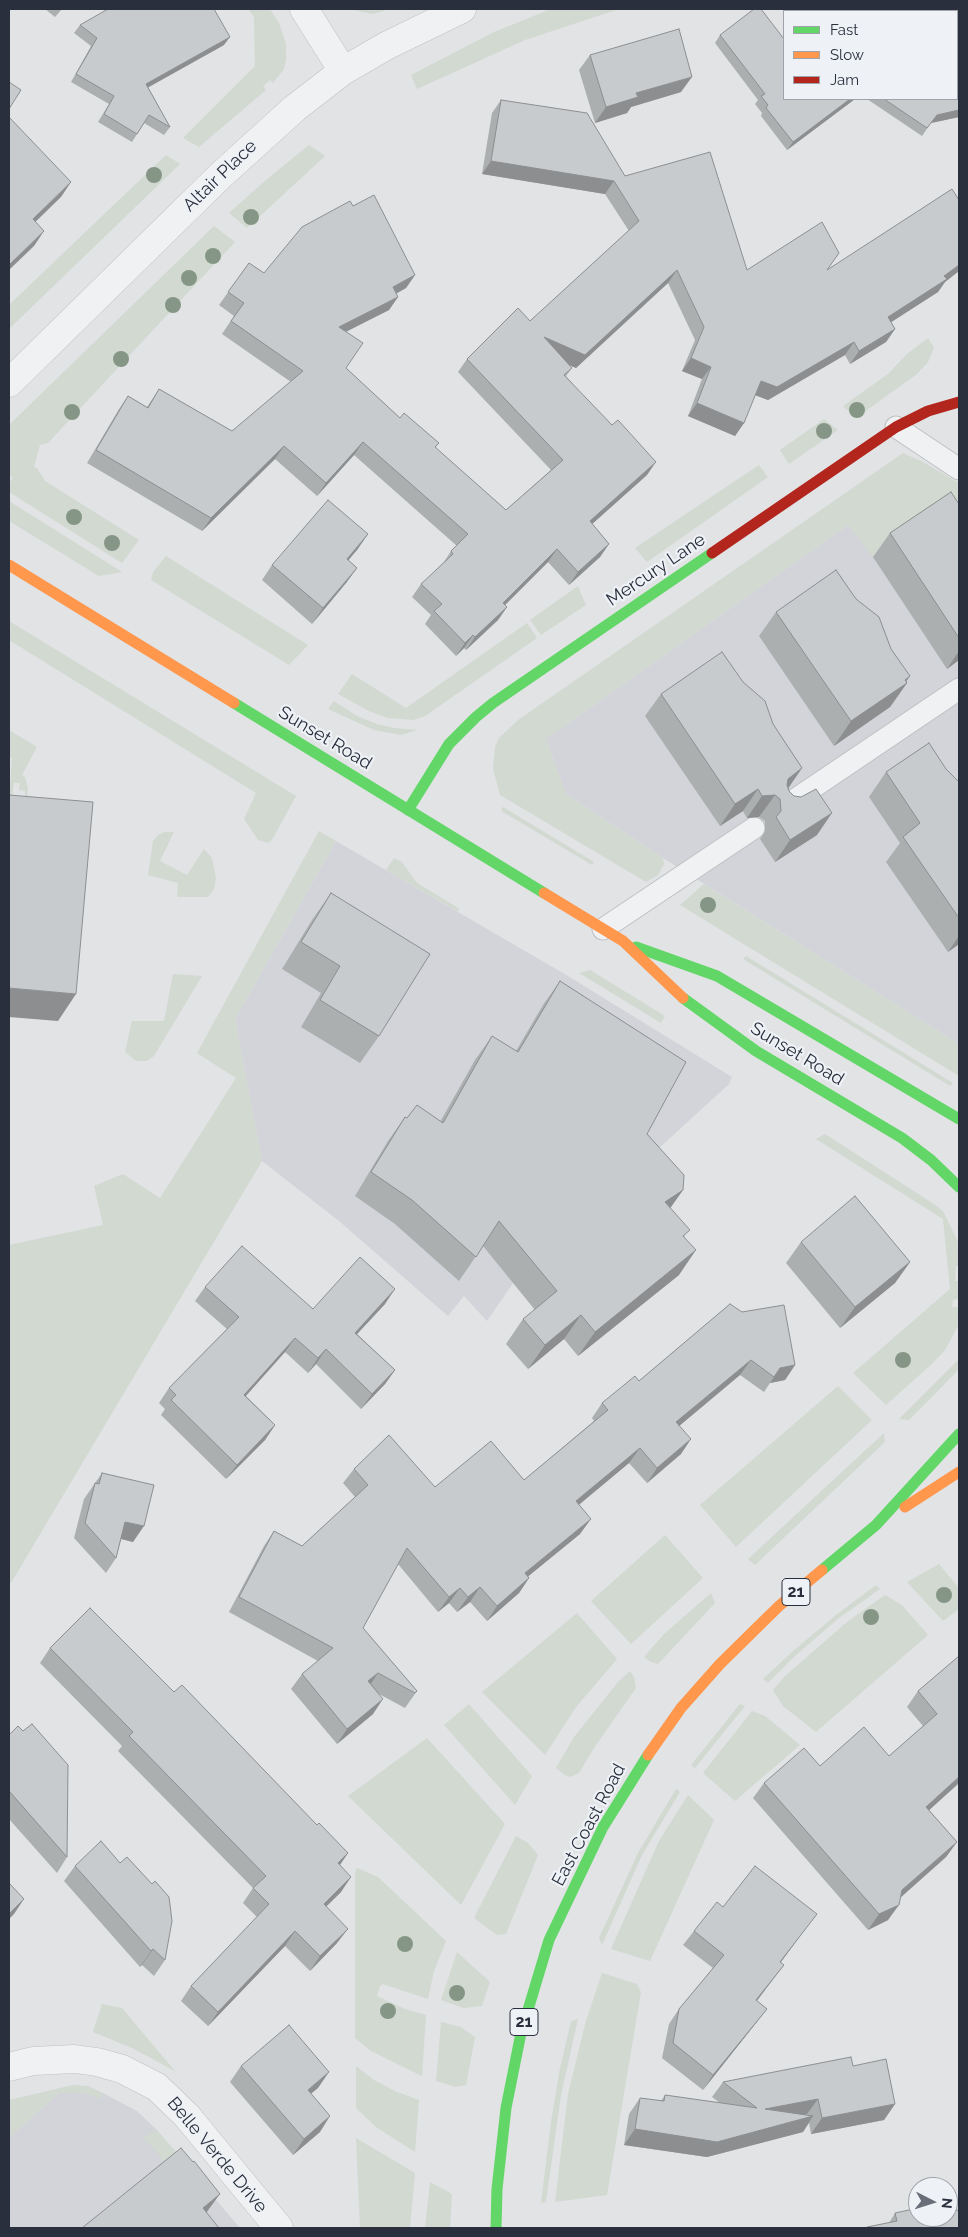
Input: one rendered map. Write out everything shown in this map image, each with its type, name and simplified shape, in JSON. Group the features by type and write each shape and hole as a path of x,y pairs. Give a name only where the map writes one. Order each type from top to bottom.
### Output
{"main road":[{"name":"Mercury Lane","path":"408,810 449,744 476,717 896,427 928,411 959,402"},
{"name":"Sunset Road","path":"9,565 623,942 702,1013 756,1051 902,1138 931,1160 959,1187"},
{"name":"Sunset Road","path":"623,942 717,976 959,1119"},
{"name":"East Coast Road","path":"496,2228 497,2189 506,2108 520,2033 549,1940 603,1827 640,1765 681,1708 720,1664 778,1606 876,1525 959,1434"},
{"path":"876,1525 959,1472"},
{"name":"East Coast Road","path":"876,1525 959,1486"}],"street":[{"path":"304,9 343,71"},
{"name":"Altair Place","path":"9,383 251,146 295,108 343,71 386,46 462,9"},
{"name":"Belle Verde Drive","path":"9,2067 33,2061 75,2059 98,2062 122,2069 157,2088 187,2116 279,2228"}],"lane":[{"path":"896,427 959,469"},
{"path":"784,807 959,689"},
{"path":"603,929 754,828"}],"shaded area":[{"path":"248,9 270,9 279,23 286,44 284,69 273,83 270,80 263,86 266,90 199,147 183,138 255,66 254,17"},
{"path":"349,9 390,9 372,14"},
{"path":"551,9 619,9 525,40 417,89 411,75 494,32"},
{"path":"309,145 325,156 247,228 229,213 267,179"},
{"path":"166,155 180,164 9,329 9,305"},
{"path":"214,226 235,242 48,443 40,445 34,467 37,468 45,481 139,540 122,563 9,492 9,483 13,478 9,475 9,425"},
{"path":"928,338 934,348 928,362 917,374 856,418 843,406 888,374 907,354"},
{"path":"824,419 838,430 789,464 780,450"},
{"path":"903,453 925,463 959,483 959,510 925,522 873,557 848,525 546,739 566,794 663,858 664,864 658,875 646,882 500,795 493,769 495,747 499,738 518,720"},
{"path":"759,465 768,477 647,562 635,548"},
{"path":"9,501 122,572 99,576 9,521"},
{"path":"959,510 959,1044 663,858 566,794 546,739 848,525"},
{"path":"166,556 308,645 289,665 151,580 153,572"},
{"path":"578,586 586,605 541,635 530,620"},
{"path":"9,621 296,796 272,840 268,843 258,840 244,819 256,793 9,640"},
{"path":"527,623 537,638 425,716 413,720 388,718 369,711 338,694 352,674 406,708"},
{"path":"334,701 357,716 377,724 417,730 401,735 374,730 328,709"},
{"path":"9,730 37,747 22,775 25,777 28,789 26,803 9,801 12,758 9,757","holes":["14,783 20,783 19,790 25,791 25,798 12,797"]},
{"path":"503,807 594,862 592,865 503,812 501,809"},
{"path":"319,831 336,841 235,1019 262,1161 11,1583 9,1580 9,1245 103,1225 94,1186 123,1174 160,1198 236,1078 197,1053"},
{"path":"165,832 174,832 160,861 187,875 204,849 212,858 216,878 214,889 208,897 177,897 178,883 148,875 153,841 158,835"},
{"path":"336,841 568,976 732,1077 729,1084 562,1237 522,1270 487,1321 464,1296 448,1316 339,1221 262,1161 235,1019"},
{"path":"394,858 402,862 417,883 460,909 457,911 386,870"},
{"path":"704,884 959,1044 959,1076 680,905"},
{"path":"746,956 953,1083 950,1086 743,959"},
{"path":"590,970 665,1016 661,1023 579,973"},
{"path":"173,974 202,976 154,1056 147,1061 136,1061 125,1052 132,1021 164,1021"},
{"path":"825,1134 943,1211 959,1244 959,1266 956,1266 955,1281 959,1281 959,1299 953,1300 952,1307 959,1307 959,1324 945,1350 886,1405 853,1373 950,1289 943,1219 816,1139"},
{"path":"959,1359 959,1369 909,1420 899,1419"},
{"path":"838,1386 872,1420 736,1547 700,1505"},
{"path":"884,1433 885,1442 755,1565 748,1559"},
{"path":"665,1535 703,1578 631,1644 591,1601"},
{"path":"939,1564 959,1588 959,1609 943,1621 907,1582"},
{"path":"876,1585 880,1589 839,1618 796,1655 768,1683 763,1679 836,1615"},
{"path":"711,1593 715,1603 658,1664 644,1657 664,1634"},
{"path":"885,1595 902,1605 928,1635 816,1732 783,1706 773,1690 785,1676 847,1622"},
{"path":"577,1613 617,1659 576,1707 545,1755 482,1692"},
{"path":"630,1671 634,1677 636,1688 579,1773 570,1777 565,1775 556,1768 574,1737 618,1682"},
{"path":"469,1704 532,1776 515,1805 444,1725"},
{"path":"740,1704 745,1706 695,1768 691,1765"},
{"path":"752,1711 765,1716 800,1745 735,1801 703,1773"},
{"path":"427,1738 505,1824 461,1905 348,1796"},
{"path":"676,1789 680,1792 642,1855 602,1945 599,1938 638,1853"},
{"path":"688,1795 714,1820 650,1961 611,1949 659,1841"},
{"path":"516,1836 528,1843 538,1855 506,1934 497,1935 474,1918"},
{"path":"357,1868 378,1877 446,1941 434,1971 428,1999 383,1984 380,1986 377,1996 405,2009 426,2015 422,2076 371,2051 355,2038 355,1872"},
{"path":"457,1952 490,1982 482,2006 463,2008 441,2000"},
{"path":"602,1973 637,1984 641,1992 607,2195 555,2202 568,2094 586,2021"},
{"path":"102,2004 122,2008 175,2071 132,2048 93,2032"},
{"path":"578,2019 561,2095 546,2202 541,2203 560,2068 571,2021"},
{"path":"441,2022 461,2027 475,2037 466,2085 456,2087 436,2081"},
{"path":"356,2066 374,2080 397,2092 419,2100 415,2152 376,2127 356,2108"},
{"path":"73,2085 88,2086 103,2093 99,2099 86,2093 59,2093 9,2138 9,2100"},
{"path":"59,2093 86,2093 99,2098 103,2093 137,2111 156,2129 240,2228 9,2228 9,2138"},
{"path":"156,2129 192,2170 168,2167 152,2146 143,2138"},
{"path":"356,2138 415,2173 410,2228 360,2228"},
{"path":"430,2182 452,2194 450,2228 425,2228"}],"building":[{"path":"108,9 214,9 230,37 146,84 170,127 149,115 137,134 104,114 114,96 76,74 97,38 80,25"},
{"path":"754,9 761,9 783,38 783,100 849,100 793,142 766,108 768,105 761,96 765,94 720,35"},
{"path":"679,29 692,77 636,93 638,97 606,107 590,55"},
{"path":"958,77 959,110 937,115 927,128 885,100 958,100"},
{"path":"9,82 21,90 9,109"},
{"path":"501,100 587,113 625,176 710,152 747,270 822,222 839,253 827,270 952,189 959,200 959,265 944,276 947,279 888,317 895,329 859,351 854,342 777,387 761,381 744,423 697,403 711,367 691,358 704,327 677,270 585,355 544,337 572,368 564,375 612,425 618,420 656,462 590,521 609,544 578,572 557,549 503,603 507,607 475,637 473,635 465,643 434,611 442,604 421,584 453,554 451,551 468,534 363,442 326,483 284,446 211,518 96,450 128,396 148,408 159,389 232,431 303,371 231,321 244,303 228,292 249,263 264,273 302,227 350,201 353,206 374,195 415,275 393,287 398,297 339,327 363,343 346,368 400,418 404,413 439,443 435,447 506,510 563,460 467,359 518,308 530,321 639,221 614,181 491,161"},
{"path":"9,117 71,182 33,219 44,231 9,265"},
{"path":"951,492 959,504 959,638 890,533"},
{"path":"328,500 368,534 347,559 357,568 323,608 272,565"},
{"path":"836,570 856,599 879,617 891,649 910,676 905,680 907,683 851,721 776,612"},
{"path":"722,652 743,682 765,701 773,724 802,768 788,779 789,791 794,796 801,797 816,789 832,813 790,840 776,817 781,811 780,799 775,795 762,796 758,789 735,804 661,694"},
{"path":"929,743 946,769 959,782 959,918 903,837 920,823 886,772"},
{"path":"9,795 93,802 76,994 9,988"},
{"path":"331,893 430,954 379,1036 320,1000 340,966 301,942"},
{"path":"560,981 686,1062 647,1134 684,1175 683,1190 665,1202 690,1230 683,1236 696,1250 595,1332 581,1315 545,1345 523,1319 557,1291 499,1221 476,1257 412,1200 371,1172 405,1117 407,1118 417,1105 443,1123 492,1036 518,1052"},
{"path":"855,1196 910,1262 855,1307 801,1242"},
{"path":"242,1246 313,1309 360,1257 395,1289 355,1333 395,1370 372,1394 326,1349 318,1358 295,1338 244,1395 275,1425 237,1465 171,1400 176,1395 169,1388 239,1317 205,1287"},
{"path":"730,1304 742,1312 784,1305 795,1365 780,1368 774,1377 751,1360 676,1422 691,1439 657,1468 640,1448 576,1501 591,1519 525,1573 529,1578 497,1606 480,1587 468,1597 460,1588 449,1597 407,1548 363,1628 417,1691 415,1693 378,1673 368,1681 383,1699 347,1729 302,1674 333,1648 239,1597 274,1531 302,1546 368,1485 354,1469 389,1435 435,1487 491,1441 524,1480 608,1410 602,1403 635,1376 639,1381"},
{"path":"102,1473 154,1485 144,1526 125,1522 116,1558 85,1523 95,1483 99,1484"},
{"path":"90,1608 174,1692 182,1685 317,1825 319,1823 348,1853 338,1863 351,1877 324,1904 348,1929 320,1956 295,1931 218,2012 191,1986 269,1904 253,1888 266,1876 129,1736 133,1732 50,1648"},
{"path":"959,1656 959,1777 926,1807 957,1842 902,1890 899,1905 879,1914 764,1783 804,1748 820,1766 864,1727 889,1756 937,1714 918,1691"},
{"path":"32,1724 68,1765 67,1857 9,1791 9,1735 18,1726 23,1731"},
{"path":"101,1841 120,1863 127,1857 152,1884 155,1881 169,1897 172,1921 165,1960 153,1949 151,1951 75,1866"},
{"path":"755,1866 817,1914 780,1962 784,1965 756,2000 767,2009 713,2075 673,2043 679,2009 724,1955 694,1931 717,1902 723,1907"},
{"path":"9,1883 24,1899 9,1914"},
{"path":"289,2025 329,2072 308,2090 330,2116 304,2139 241,2066"},
{"path":"851,2057 853,2066 886,2059 895,2104 822,2118 818,2099 765,2109 813,2116 717,2142 635,2129 640,2098 664,2101 665,2095 757,2108 723,2082"},
{"path":"181,2148 194,2161 220,2194 203,2208 219,2228 82,2228"},
{"path":"908,2210 908,2227 958,2227 959,2210 959,2228 867,2228 897,2221 895,2213"}],"traffic: fast":[{"path":"408,810 449,744 476,717 493,703 712,553"},
{"path":"234,703 544,893"},
{"path":"636,947 717,976 959,1119"},
{"path":"683,998 756,1051 902,1138 931,1160 959,1187"},
{"path":"822,1570 876,1525 959,1434"},
{"path":"496,2228 497,2189 506,2108 521,2033 549,1940 603,1827 648,1755"}],"traffic: slow":[{"path":"9,565 234,703"},
{"path":"544,893 623,941 683,998"},
{"path":"905,1507 959,1472"},
{"path":"648,1755 681,1708 720,1664 779,1606 822,1570"}],"traffic: jam":[{"path":"712,553 896,427 928,411 959,402"}]}
